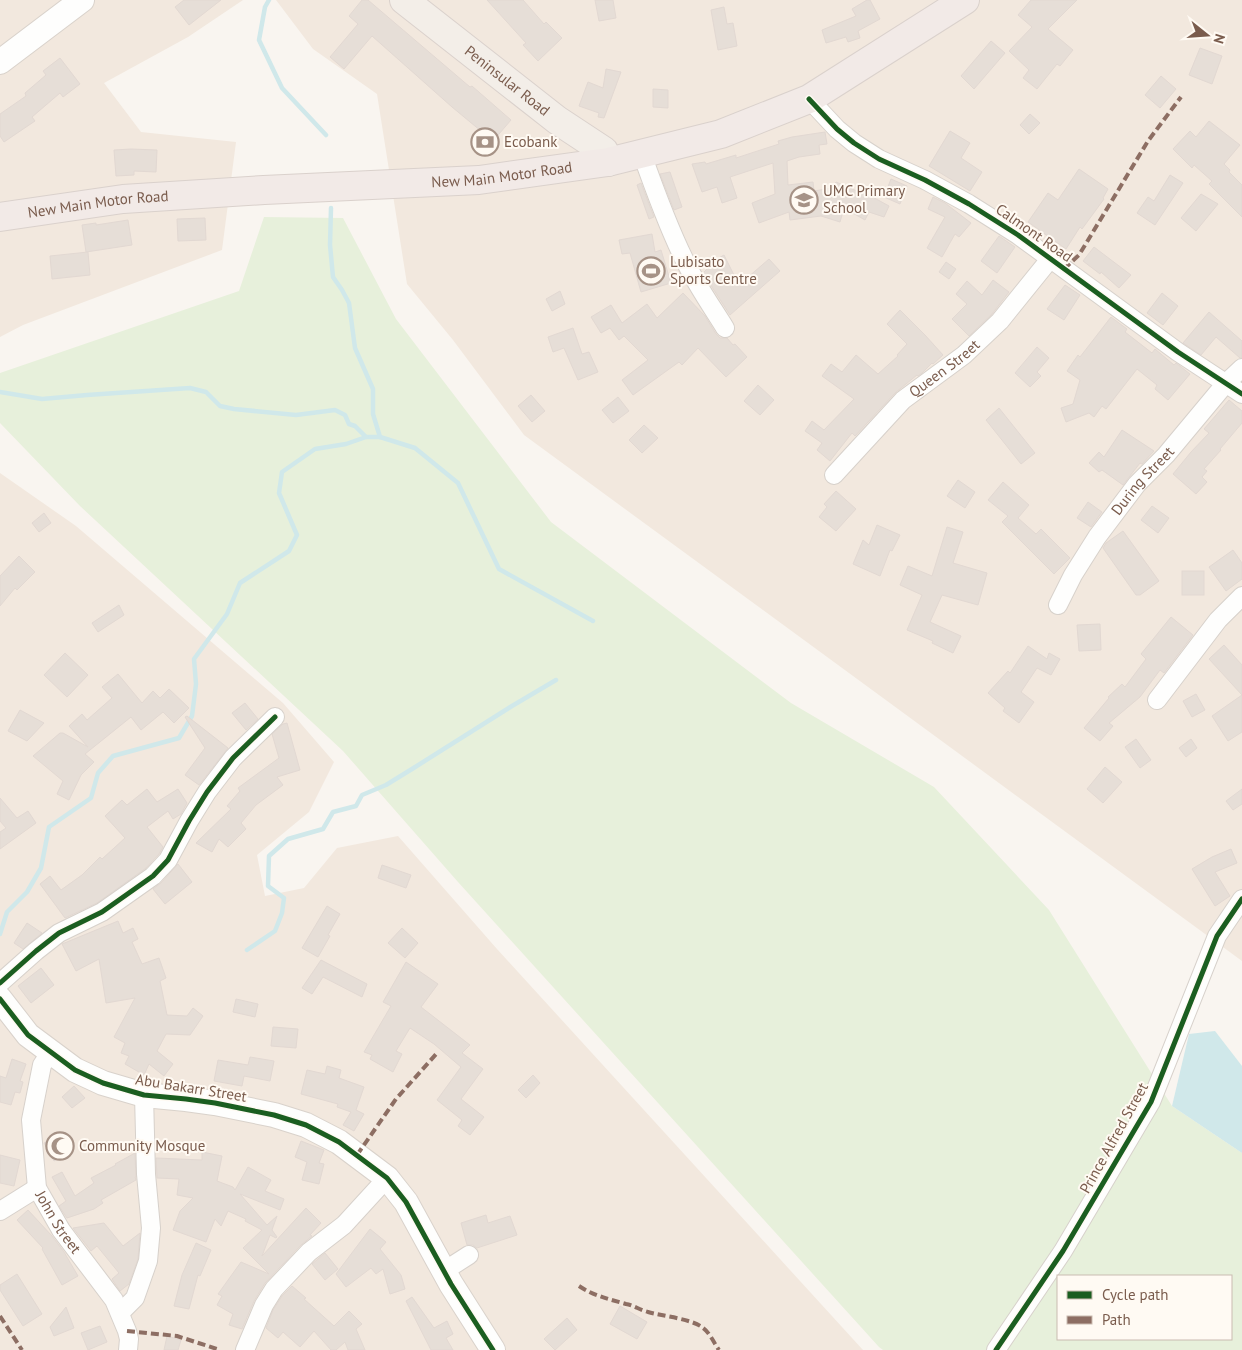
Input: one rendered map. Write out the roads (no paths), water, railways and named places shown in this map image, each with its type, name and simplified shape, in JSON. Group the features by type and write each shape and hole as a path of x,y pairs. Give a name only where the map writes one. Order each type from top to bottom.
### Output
{"highway":[{"name":"New Main Motor Road","path":"0,217 123,199 479,180 606,157 718,123 802,88 941,0"},
{"name":"New Main Motor Road","path":"0,204 121,186 478,167 642,154 721,134 809,99 966,0"}],"main road":[{"name":"Peninsular Road","path":"404,0 606,157"}],"street":[{"path":"0,62 82,0"},
{"name":"Calmont Road","path":"809,99 837,129 854,143 879,159 926,180 969,204 1018,235 1178,352 1242,394"},
{"path":"642,154 686,264 725,328"},
{"name":"Queen Street","path":"834,475 903,400 964,355 1000,321 1050,259"},
{"name":"During Street","path":"1058,605 1073,574 1097,537 1137,484 1166,455 1226,383 1242,368"},
{"path":"1157,700 1218,620 1242,596"},
{"path":"0,984 36,950 59,933 102,912 152,876 168,860 207,792 232,758 275,717"},
{"name":"Prince Alfred Street","path":"996,1350 1064,1251 1151,1102 1217,936 1242,899"},
{"name":"Abu Bakarr Street","path":"0,999 28,1035 50,1053 75,1070 103,1083 144,1095 186,1099 274,1115 306,1125 339,1142 387,1178 406,1202 444,1270 493,1350"},
{"name":"John Street","path":"50,1053 42,1065 31,1120 37,1188 61,1230 114,1300 129,1339 128,1350"},
{"path":"120,1313 135,1298 148,1262 152,1228 146,1174 144,1095"},
{"path":"245,1350 264,1304 274,1289 309,1252 344,1225 387,1178"},
{"path":"0,1211 37,1188"},
{"path":"444,1270 469,1255"}],"water":[{"path":"1215,1031 1242,1066 1242,1153 1172,1106 1189,1034"}],"waterway":[{"path":"269,0 265,7 259,40 282,88 326,135"},
{"path":"331,208 330,245 333,277 349,303 355,348 373,389 373,414 380,437 415,448 458,483 499,569 593,621"},
{"path":"0,392 42,399 190,388 206,392 220,406 234,409 296,415 335,410 345,415 349,424 355,426 366,437 380,437"},
{"path":"0,934 7,912 27,892 41,868 49,827 91,798 98,773 113,756 179,738 192,716 196,684 194,659 227,614 240,583 289,551 297,535 279,493 282,472 315,449 346,444 366,437"},
{"path":"247,950 275,931 282,913 284,898 268,886 269,856 288,839 323,829 333,812 356,806 362,795 386,785 556,680"}],"place":[{"name":"Ecobank","path":"485,142"},
{"name":"UMC Primary School","path":"804,200"},
{"name":"Lubisato Sports Centre","path":"651,271"},
{"name":"Community Mosque","path":"60,1146"}]}
